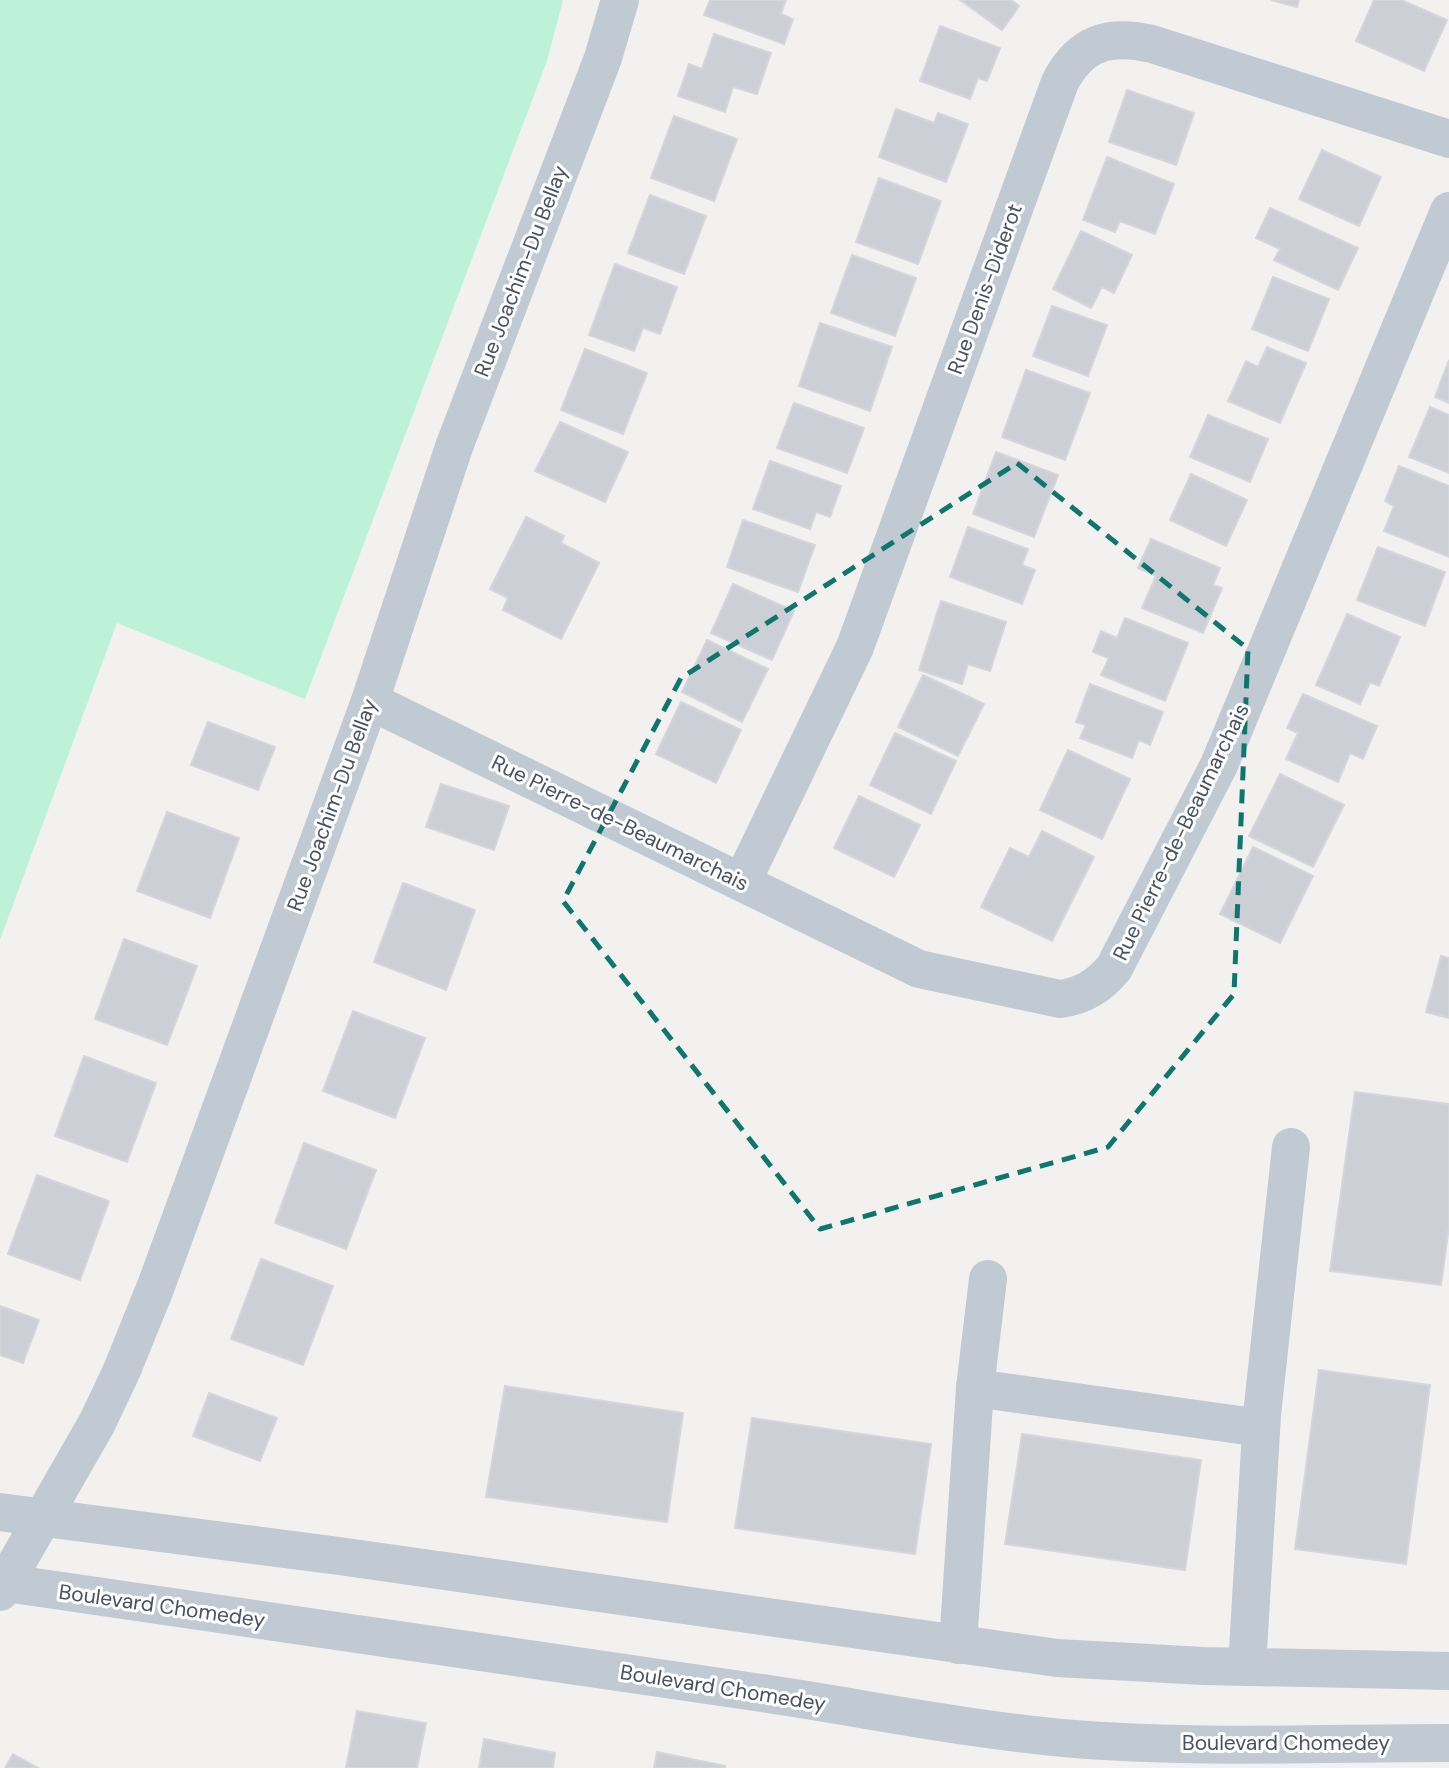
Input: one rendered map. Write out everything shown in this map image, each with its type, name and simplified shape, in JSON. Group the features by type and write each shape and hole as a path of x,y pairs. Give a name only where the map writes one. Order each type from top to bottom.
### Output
{"street":[{"name":"Rue Joachim-Du Bellay","path":"2,1586 97,1423 156,1286 370,701 454,447 603,58 620,0"},
{"name":"Rue Denis-Diderot","path":"742,882 855,647 1060,82 1067,68 1079,55 1110,40 1128,38 1449,138"},
{"name":"Rue Pierre-de-Beaumarchais","path":"370,701 919,970 1060,999 1074,997 1090,990 1115,968 1219,765 1449,211"},
{"path":"1247,1667 1261,1428 1291,1147"},
{"path":"958,1645 975,1388 988,1279"},
{"path":"975,1388 1261,1428"},
{"path":"0,1512 313,1553 958,1645 1106,1662 1449,1671"},
{"name":"Boulevard Chomedey","path":"2,1586 793,1698 975,1728 1105,1741 1449,1743"}],"highlighted area":[{"path":"1017,463 1248,649 1234,994 1108,1147 820,1229 563,901 681,678"}],"green space":[{"path":"0,0 563,0 547,61 305,699 117,623 0,940"}],"building":[{"path":"710,0 786,0 781,14 793,19 784,44 704,15"},
{"path":"960,0 1011,0 1019,6 1002,30"},
{"path":"1271,0 1299,0 1297,7"},
{"path":"1374,0 1401,0 1447,20 1424,71 1356,41"},
{"path":"940,26 1000,48 987,81 978,78 970,99 920,81"},
{"path":"714,34 771,53 757,94 733,87 725,112 678,96 689,64 702,69"},
{"path":"1127,90 1194,113 1176,165 1109,142"},
{"path":"896,109 934,123 938,113 968,124 946,182 879,157"},
{"path":"674,116 737,139 714,201 651,178"},
{"path":"1322,150 1381,177 1359,226 1299,199"},
{"path":"1107,157 1174,184 1155,234 1120,221 1115,232 1083,220"},
{"path":"879,178 941,201 918,264 856,242"},
{"path":"650,195 706,216 684,274 628,253"},
{"path":"1270,208 1358,248 1338,290 1274,260 1280,249 1256,238"},
{"path":"1081,231 1132,255 1114,293 1102,287 1091,308 1053,289"},
{"path":"852,255 916,278 895,336 831,313"},
{"path":"615,264 677,287 660,334 643,328 634,351 589,335"},
{"path":"1273,277 1329,299 1308,351 1252,329"},
{"path":"1052,306 1107,325 1088,376 1033,356"},
{"path":"820,323 892,347 870,411 799,386"},
{"path":"1267,347 1306,363 1280,423 1228,401 1246,361 1258,367"},
{"path":"585,349 647,373 623,434 561,410"},
{"path":"1449,360 1449,403 1435,397"},
{"path":"1026,370 1090,393 1065,460 1002,437"},
{"path":"794,403 864,428 847,473 777,448"},
{"path":"1430,407 1449,415 1449,473 1409,457"},
{"path":"1208,415 1268,439 1250,482 1190,457"},
{"path":"560,422 628,452 605,502 535,471"},
{"path":"996,452 1058,475 1034,537 973,514"},
{"path":"770,461 841,486 830,517 816,512 810,529 753,509"},
{"path":"1399,466 1449,486 1449,557 1384,531 1394,506 1385,501"},
{"path":"1191,474 1247,500 1226,546 1170,520"},
{"path":"526,517 564,536 561,543 599,563 561,639 503,610 508,598 490,589"},
{"path":"743,520 815,545 798,592 727,567"},
{"path":"968,527 1028,549 1022,565 1035,570 1022,604 950,577"},
{"path":"1151,539 1220,568 1213,585 1222,588 1203,633 1142,608 1156,576 1138,568"},
{"path":"1378,547 1445,572 1425,626 1357,600"},
{"path":"733,584 794,611 772,660 711,633"},
{"path":"941,601 1006,622 990,671 968,664 962,684 919,670"},
{"path":"1347,614 1400,637 1379,686 1370,682 1360,704 1316,685"},
{"path":"1125,618 1188,643 1165,701 1101,675 1109,658 1093,652 1101,631 1117,638"},
{"path":"707,640 768,669 742,722 682,692"},
{"path":"923,675 984,704 958,756 898,727"},
{"path":"1090,684 1163,712 1150,745 1139,740 1132,758 1080,738 1086,725 1076,722"},
{"path":"1303,694 1377,726 1363,759 1350,753 1338,782 1286,759 1298,733 1287,728"},
{"path":"681,702 741,730 716,783 656,754"},
{"path":"208,722 275,747 258,790 191,765"},
{"path":"895,733 956,761 931,814 870,785"},
{"path":"1068,750 1130,779 1102,839 1040,810"},
{"path":"1280,774 1344,805 1313,867 1249,836"},
{"path":"441,784 509,806 494,850 426,827"},
{"path":"859,796 920,825 894,877 834,848"},
{"path":"167,812 239,838 210,918 137,891"},
{"path":"1042,831 1094,857 1052,941 981,907 1010,848 1029,857"},
{"path":"1253,847 1313,876 1280,943 1220,914"},
{"path":"403,883 475,910 446,990 374,962"},
{"path":"124,939 197,966 167,1045 95,1019"},
{"path":"1441,956 1449,958 1449,1018 1426,1012"},
{"path":"353,1011 425,1038 395,1118 323,1091"},
{"path":"84,1056 156,1083 127,1162 55,1136"},
{"path":"1355,1092 1449,1104 1449,1226 1441,1285 1330,1271"},
{"path":"304,1143 376,1170 346,1249 275,1223"},
{"path":"37,1175 109,1201 80,1280 8,1254"},
{"path":"261,1259 333,1286 303,1365 231,1339"},
{"path":"0,1306 39,1320 23,1363 0,1355"},
{"path":"1319,1370 1430,1385 1406,1564 1295,1549"},
{"path":"505,1386 683,1413 667,1522 486,1497"},
{"path":"209,1393 277,1418 260,1461 193,1436"},
{"path":"752,1418 931,1444 915,1554 735,1528"},
{"path":"1022,1434 1201,1460 1185,1570 1005,1544"},
{"path":"357,1711 426,1723 417,1768 346,1768"},
{"path":"484,1739 555,1753 553,1768 479,1768"},
{"path":"657,1752 725,1766 654,1768"},
{"path":"13,1754 38,1768 5,1768"}]}
